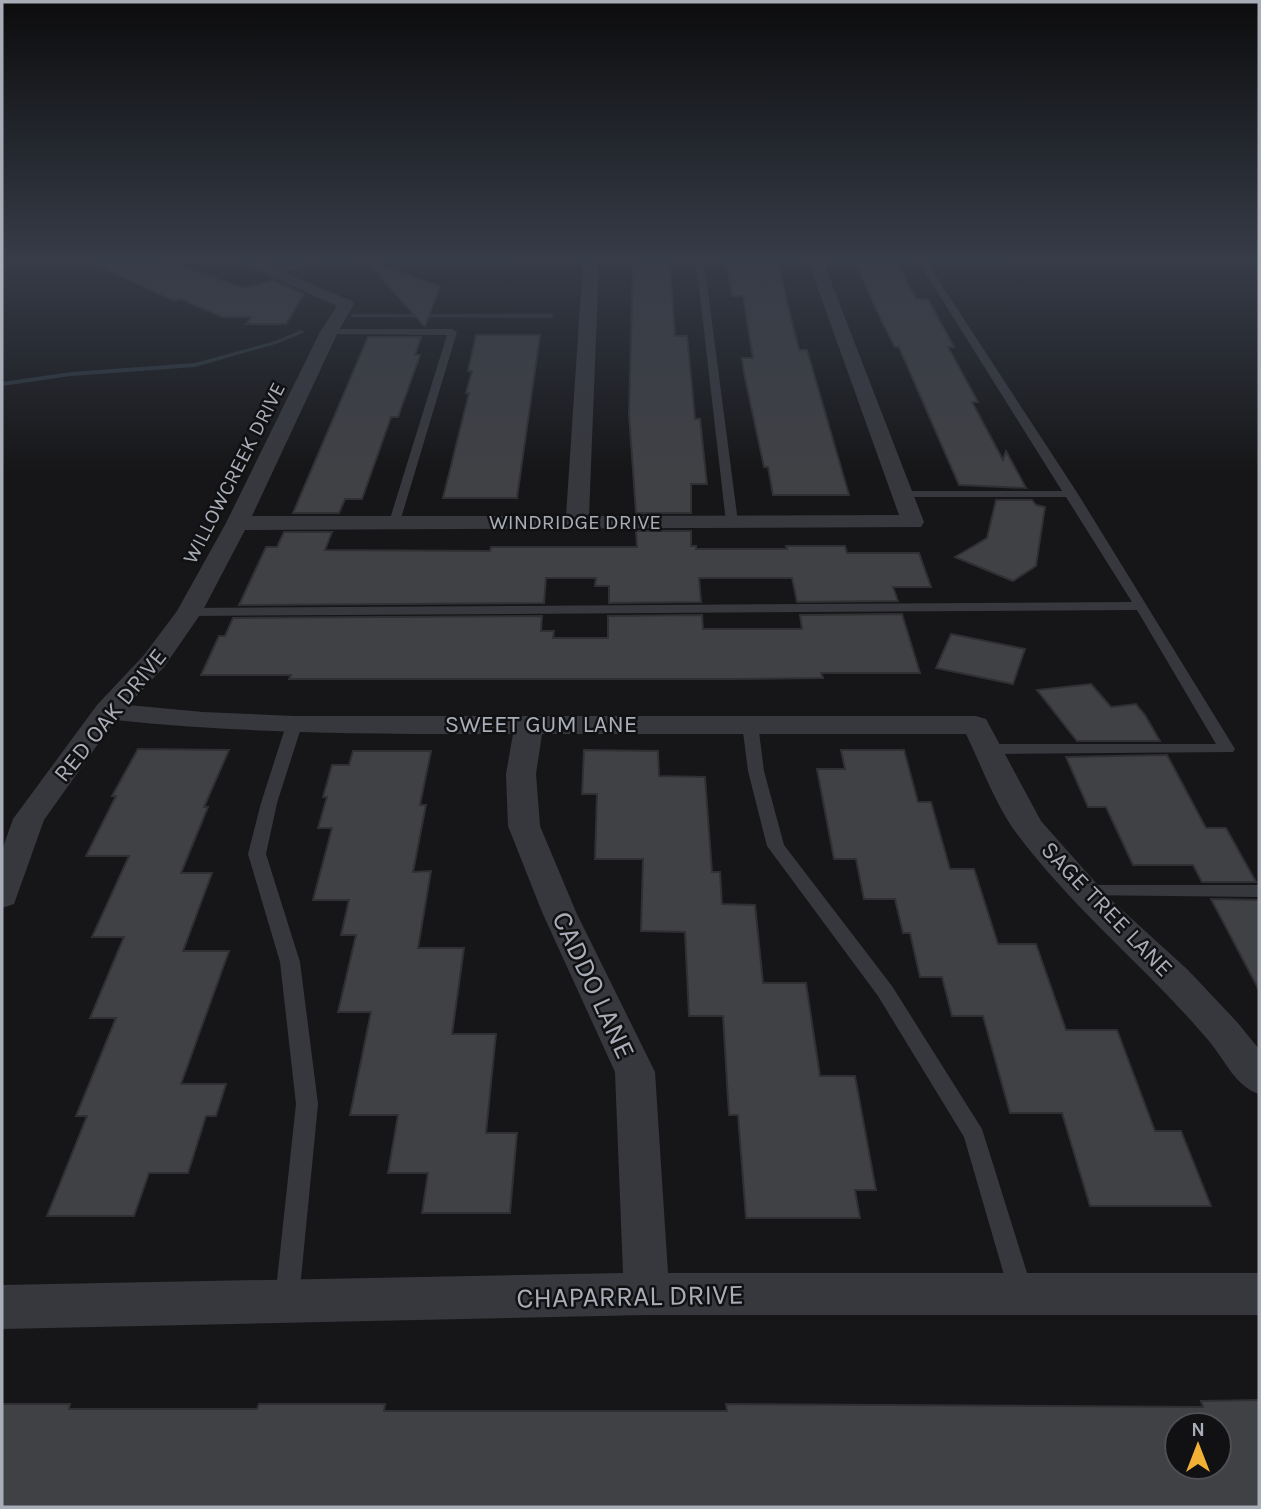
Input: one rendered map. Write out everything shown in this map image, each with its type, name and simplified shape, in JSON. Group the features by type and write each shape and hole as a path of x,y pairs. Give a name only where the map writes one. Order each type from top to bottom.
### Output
{"street":[{"path":"577,522 587,331"},
{"path":"841,331 902,494"},
{"name":"WILLOWCREEK DRIVE","path":"189,612 237,523 329,332"},
{"name":"WINDRIDGE DRIVE","path":"237,523 913,522 902,494"},
{"name":"RED OAK DRIVE","path":"2,896 29,819 107,711 155,662 189,612"},
{"name":"SWEET GUM LANE","path":"107,711 203,721 294,725 750,724 982,737"},
{"name":"CADDO LANE","path":"529,723 521,774 524,826 559,912 635,1072 647,1294"},
{"name":"SAGE TREE LANE","path":"982,737 1028,826 1085,891 1224,1031 1259,1078"},
{"name":"CHAPARRAL DRIVE","path":"2,1307 647,1294 1259,1294"}],"lane":[{"path":"709,331 732,522"},
{"path":"967,331 1072,494 1227,749 982,737"},
{"path":"329,332 452,332 395,522"},
{"path":"902,494 1072,494"},
{"path":"189,612 1141,606"},
{"path":"750,724 756,771 776,845 886,991 974,1135 1021,1294"},
{"path":"287,1301 307,1104 289,962 257,854 269,803 294,725"},
{"path":"1085,891 1259,891"}],"building":[{"path":"631,331 675,331 675,336 687,336 695,419 700,419 707,484 691,484 691,513 636,513 629,414"},
{"path":"749,331 794,331 799,350 807,350 849,495 773,495 768,467 764,467 744,373 742,358 753,358"},
{"path":"887,331 946,331 954,347 948,347 978,402 972,402 1003,460 1006,451 1026,488 959,485 899,347 895,347"},
{"path":"476,335 540,335 517,498 443,498 469,393 466,393 472,371 468,371"},
{"path":"368,337 421,337 415,355 420,355 398,417 391,417 362,499 345,499 339,513 293,513"},
{"path":"996,500 1032,500 1036,505 1045,507 1036,566 1013,581 955,557 987,538"},
{"path":"636,531 691,531 691,546 696,546 696,549 845,546 847,553 919,553 931,587 893,587 898,601 797,602 792,578 699,578 701,602 609,603 609,586 595,586 596,578 546,578 544,603 239,605 266,547 277,547 284,532 332,532 325,550 490,551 491,547 637,547"},
{"path":"902,614 920,673 821,673 823,678 730,679 289,679 291,675 201,675 219,636 225,636 233,618 542,616 541,631 554,631 553,638 608,638 608,616 702,615 703,629 802,629 800,615"},
{"path":"951,634 1025,649 1013,684 936,668"},
{"path":"1091,684 1111,707 1136,704 1160,741 1077,741 1037,690"},
{"path":"138,749 229,750 204,807 208,807 181,873 212,873 183,951 229,951 181,1084 226,1084 216,1116 206,1116 188,1173 149,1173 134,1216 47,1216 87,1116 76,1116 116,1018 90,1018 124,937 92,937 129,856 86,856 116,796 112,796"},
{"path":"584,750 658,751 659,776 705,777 712,872 720,872 722,904 755,905 763,983 806,983 820,1076 855,1076 876,1190 855,1190 860,1218 746,1218 738,1115 729,1115 723,1016 689,1016 685,932 641,931 643,859 595,859 597,794 582,794"},
{"path":"841,750 904,750 918,802 931,802 950,869 974,869 998,944 1036,944 1066,1030 1117,1030 1155,1131 1181,1131 1211,1206 1090,1206 1062,1113 1010,1113 983,1016 952,1016 942,977 920,977 910,933 903,933 895,899 864,899 856,859 834,859 817,769 845,769"},
{"path":"353,751 431,751 420,805 426,805 413,872 431,871 418,948 464,948 452,1034 496,1034 486,1133 517,1133 510,1213 422,1213 428,1173 388,1173 398,1115 350,1115 371,1012 338,1012 356,935 341,935 349,900 313,900 332,828 318,828 327,797 323,797 332,765 349,765"},
{"path":"1167,755 1206,828 1226,828 1256,882 1202,882 1193,865 1133,865 1106,807 1088,807 1066,757"},
{"path":"1211,899 1259,900 1259,990"},
{"path":"1259,1400 1259,1507 2,1507 2,1404 70,1404 69,1409 257,1409 259,1404 385,1404 384,1411 727,1411 726,1404 1203,1407 1201,1401"}],"waterway":[{"path":"2,384 71,374 195,365 277,342 301,332"}]}
